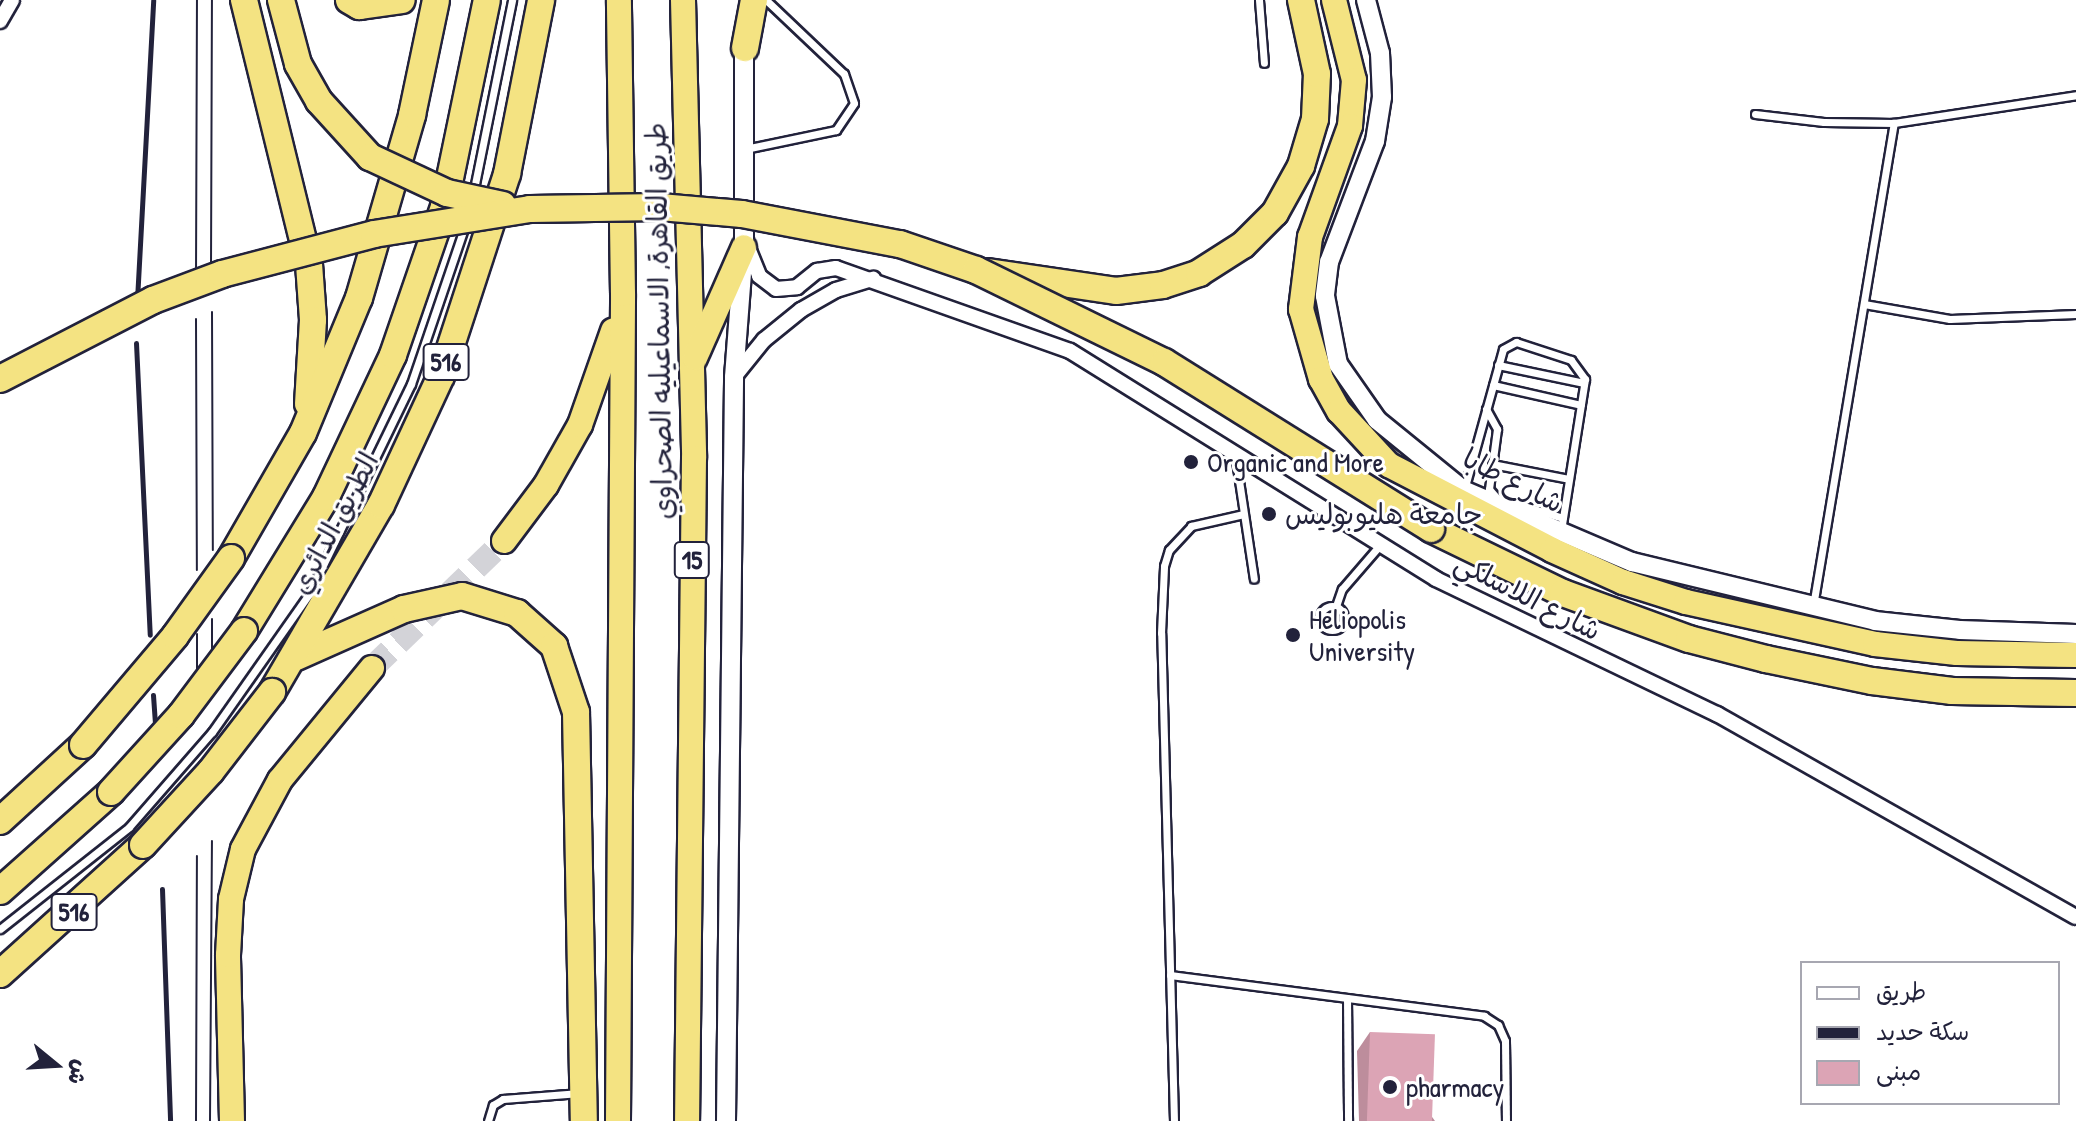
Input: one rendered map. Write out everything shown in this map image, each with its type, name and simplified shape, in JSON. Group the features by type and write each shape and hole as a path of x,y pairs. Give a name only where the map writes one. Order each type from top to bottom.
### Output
{"highway":[{"path":"244,0 309,264 312,363 303,433"},
{"path":"281,0 305,76 319,101 370,157 447,193 530,209"},
{"path":"349,0 359,6 402,0"},
{"path":"0,821 83,745 175,636 231,558 303,433 359,298 412,115 436,0"},
{"name":"الطريق الدائري","path":"0,891 111,792 181,715 244,631 326,497 393,355 444,207 487,0"},
{"name":"الطريق الدائري","path":"0,974 143,845 211,771 296,657 413,442 466,310 507,174 541,0"},
{"name":"طريق القاهرة, الاسماعيليه الصحراوي","path":"618,1121 623,294 619,0"},
{"name":"طريق القاهرة, الاسماعيليه الصحراوي","path":"683,0 692,364 687,1121"},
{"path":"745,48 754,0"},
{"path":"976,270 1116,291 1163,285 1199,273 1243,245 1275,213 1301,166 1315,119 1317,74 1301,0"},
{"path":"1334,0 1354,80 1350,126 1303,271 1301,309 1321,379 1339,411 1389,465 1477,514 1628,572 1686,602 1875,644 1957,653 2076,655"},
{"path":"0,379 85,331 222,274 374,234 530,209 660,207 742,214 900,244 976,270 1164,362 1431,529 1587,602 1689,639 1872,681 1952,691 2076,693"},
{"path":"692,364 744,242"},
{"path":"504,541 546,485 580,425 606,361 623,294"},
{"path":"296,657 404,609 462,596 517,613 554,646 576,712 584,1121"},
{"path":"232,1121 231,899 248,836 280,780 372,668"}],"street":[{"path":"0,21 12,0"},
{"path":"726,1121 734,377 744,242 745,48 742,0"},
{"name":"شارع طابا","path":"1366,0 1380,53 1382,97 1375,141 1329,262 1328,331 1355,394 1377,420 1463,490 1561,527 1628,572 1813,609 1960,630 2076,634"},
{"name":"شارع اللاسلكي","path":"744,242 759,276 776,289 797,287 826,268 874,279 1070,351 1234,450 1380,545 1494,611 1717,714 2076,917"},
{"path":"734,377 764,340 801,310 836,290 874,279"}],"lane":[{"path":"0,929 129,827 212,732 309,594 411,384 452,273 489,136 512,0"},
{"path":"745,149 836,130 854,103 844,74 766,0"},
{"path":"1259,0 1264,63"},
{"path":"1755,114 1824,122 1894,123 2076,95"},
{"path":"1813,609 1894,123"},
{"path":"1864,304 1950,319 2076,314"},
{"path":"1463,490 1503,349 1516,342 1571,360 1581,369 1584,383 1561,527 1493,496 1489,489 1497,429 1486,409"},
{"path":"1498,365 1584,383"},
{"path":"1493,385 1581,405"},
{"path":"1234,450 1254,579"},
{"path":"1492,464 1569,479"},
{"path":"1174,1121 1161,633 1164,566 1174,543 1191,526 1244,514"},
{"path":"1336,606 1342,589 1380,545"},
{"path":"1170,975 1491,1020 1505,1041 1506,1121"},
{"path":"1347,998 1348,1121"},
{"path":"488,1121 493,1105 503,1099 582,1092"}],"building":[{"name":"pharmacy","path":"1370,1032 1435,1034 1432,1121 1367,1121"}],"tunnel":[{"path":"372,668 504,541"}],"tram line":[{"path":"196,277 197,0"},
{"path":"211,270 212,0"},
{"path":"212,312 213,550"},
{"path":"196,319 197,570"},
{"path":"212,619 212,655"},
{"path":"197,634 197,679"},
{"path":"210,1121 212,841"},
{"path":"196,1121 197,856"}],"railway":[{"path":"137,300 153,0"},
{"path":"136,343 150,635"},
{"path":"153,695 155,722"},
{"path":"162,889 170,1121"}],"place":[{"name":"Organic and More","path":"1191,462"},
{"name":"جامعة هليوبوليس","path":"1269,514"},
{"name":"Heliopolis University","path":"1293,635"},
{"name":"pharmacy","path":"1390,1087"}]}
